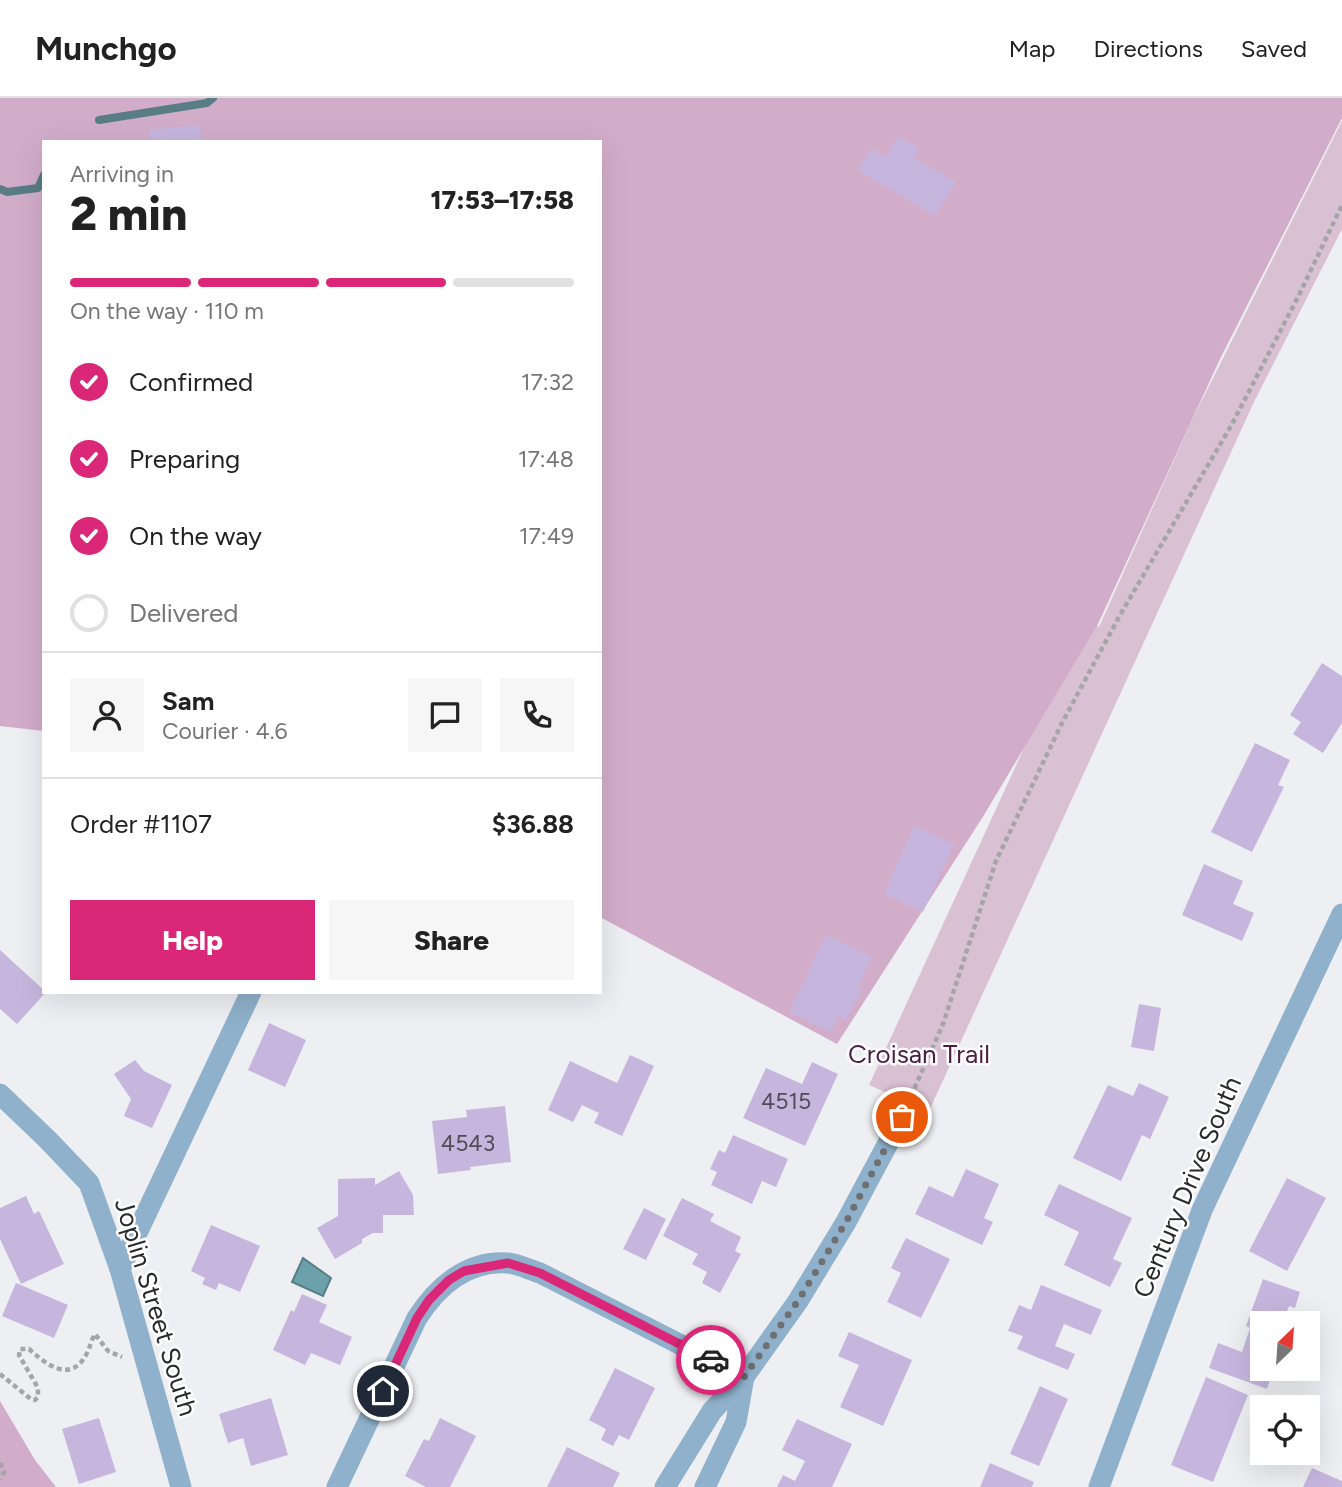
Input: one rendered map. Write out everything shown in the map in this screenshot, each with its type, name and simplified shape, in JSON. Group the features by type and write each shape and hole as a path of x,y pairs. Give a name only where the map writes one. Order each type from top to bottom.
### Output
{"street":[{"name":"Century Drive South","path":"1099,1487 1202,1210 1342,914"},
{"path":"120,1269 250,994"},
{"name":"Joplin Street South","path":"0,1094 89,1183 120,1269 181,1487"},
{"path":"665,1487 712,1411 744,1377 798,1301 846,1222 902,1117"},
{"path":"337,1487 417,1318 429,1300 449,1280 464,1271 508,1263 540,1273 744,1377"},
{"path":"705,1487 736,1422 744,1377"}],"path":[{"path":"902,1117 943,1024 996,860 1062,723 1120,615 1231,426 1342,205"},
{"path":"0,1374 35,1400 38,1398 38,1388 19,1356 20,1349 29,1349 47,1365 59,1370 72,1368 80,1364 95,1334 108,1351 146,1365"},
{"path":"0,1463 4,1472 0,1479"}],"green space":[{"name":"Croisan Trail","path":"1342,121 1342,229 1254,402 929,1111 869,1085 1083,620 1099,627 1192,420"}],"shaded area":[{"path":"0,98 1342,98 1342,118 1220,359 1098,624 984,815 837,1044 602,918 602,140 42,140 42,731 0,726"},
{"path":"0,1401 35,1460 56,1487 0,1487"}],"water":[{"path":"303,1258 331,1278 323,1296 292,1282"}],"building":[{"path":"200,125 202,140 150,140 149,130"},
{"path":"898,136 919,148 913,157 956,182 935,216 858,170 871,148 886,157"},
{"path":"1322,663 1342,676 1342,723 1323,753 1293,734 1301,722 1290,715"},
{"path":"1255,743 1290,760 1278,785 1284,787 1252,852 1211,832"},
{"path":"914,826 954,844 923,912 884,894"},
{"path":"1204,864 1243,881 1233,904 1254,913 1242,941 1182,915"},
{"path":"826,935 872,957 858,987 862,989 846,1020 839,1016 831,1032 789,1012"},
{"path":"0,950 42,988 44,994 17,1024 0,1009"},
{"path":"1139,1004 1161,1008 1154,1051 1131,1047"},
{"path":"269,1023 306,1040 285,1087 248,1070"},
{"path":"630,1055 654,1066 622,1136 594,1123 599,1113 582,1105 573,1122 548,1110 570,1061 617,1083"},
{"path":"135,1060 144,1071 172,1085 152,1128 124,1116 131,1099 114,1074"},
{"path":"812,1062 838,1074 805,1146 743,1118 766,1068 802,1084"},
{"path":"1139,1083 1169,1097 1150,1139 1142,1135 1121,1181 1073,1158 1108,1085 1133,1096"},
{"path":"505,1106 511,1162 438,1174 432,1121 467,1117 466,1110"},
{"path":"733,1135 788,1159 776,1187 762,1181 752,1204 711,1185 717,1172 710,1169 719,1150 725,1153"},
{"path":"966,1169 999,1184 984,1218 993,1222 982,1245 915,1214 929,1186 953,1197"},
{"path":"399,1171 413,1195 414,1215 383,1215 383,1233 373,1233 335,1259 317,1228 338,1216 338,1179 375,1178 375,1185"},
{"path":"1287,1178 1326,1198 1287,1271 1249,1251"},
{"path":"1059,1184 1132,1218 1113,1259 1122,1263 1110,1287 1064,1265 1079,1232 1044,1215"},
{"path":"26,1196 34,1214 39,1211 64,1264 21,1284 0,1239 0,1208"},
{"path":"682,1198 714,1214 710,1221 741,1237 735,1251 741,1254 720,1293 702,1283 707,1272 692,1264 698,1254 663,1236"},
{"path":"644,1208 666,1219 646,1260 623,1249"},
{"path":"211,1225 260,1246 240,1292 219,1283 216,1290 202,1284 205,1278 191,1271"},
{"path":"906,1238 950,1259 921,1318 887,1302 901,1273 891,1268"},
{"path":"1263,1279 1300,1292 1295,1308 1289,1306 1287,1311 1251,1311"},
{"path":"16,1283 68,1305 54,1338 2,1316"},
{"path":"1041,1285 1102,1310 1091,1335 1064,1324 1055,1346 1075,1354 1068,1370 1017,1349 1023,1336 1008,1331 1019,1305 1031,1310"},
{"path":"302,1294 327,1305 319,1322 352,1337 340,1365 311,1353 305,1365 273,1350 291,1310 294,1312"},
{"path":"1250,1328 1250,1381 1270,1381 1267,1389 1209,1368 1218,1343 1242,1352"},
{"path":"849,1332 912,1360 883,1426 840,1407 859,1365 838,1356"},
{"path":"615,1368 655,1388 629,1440 619,1435 613,1446 601,1440 606,1429 589,1420"},
{"path":"1206,1377 1248,1395 1213,1482 1171,1465"},
{"path":"1040,1386 1068,1399 1039,1466 1010,1454"},
{"path":"271,1398 288,1455 251,1466 243,1438 228,1443 219,1414"},
{"path":"99,1418 116,1472 79,1484 62,1429"},
{"path":"440,1418 476,1436 450,1487 426,1487 405,1476 424,1439 429,1441"},
{"path":"797,1419 852,1444 832,1487 777,1487 783,1475 795,1481 805,1461 782,1450"},
{"path":"567,1447 620,1473 613,1487 547,1487"},
{"path":"990,1463 1034,1482 1032,1487 980,1487"},
{"path":"1312,1468 1342,1481 1342,1487 1303,1487"}],"waterway":[{"path":"99,120 207,103 213,98"},
{"path":"0,189 7,192 38,188 42,179"}],"way so far":[{"path":"711,1360 744,1377 798,1301 846,1222 902,1117"}],"route":[{"path":"383,1391 417,1318 429,1300 449,1280 464,1271 486,1265 508,1263 540,1273 711,1360"}]}
